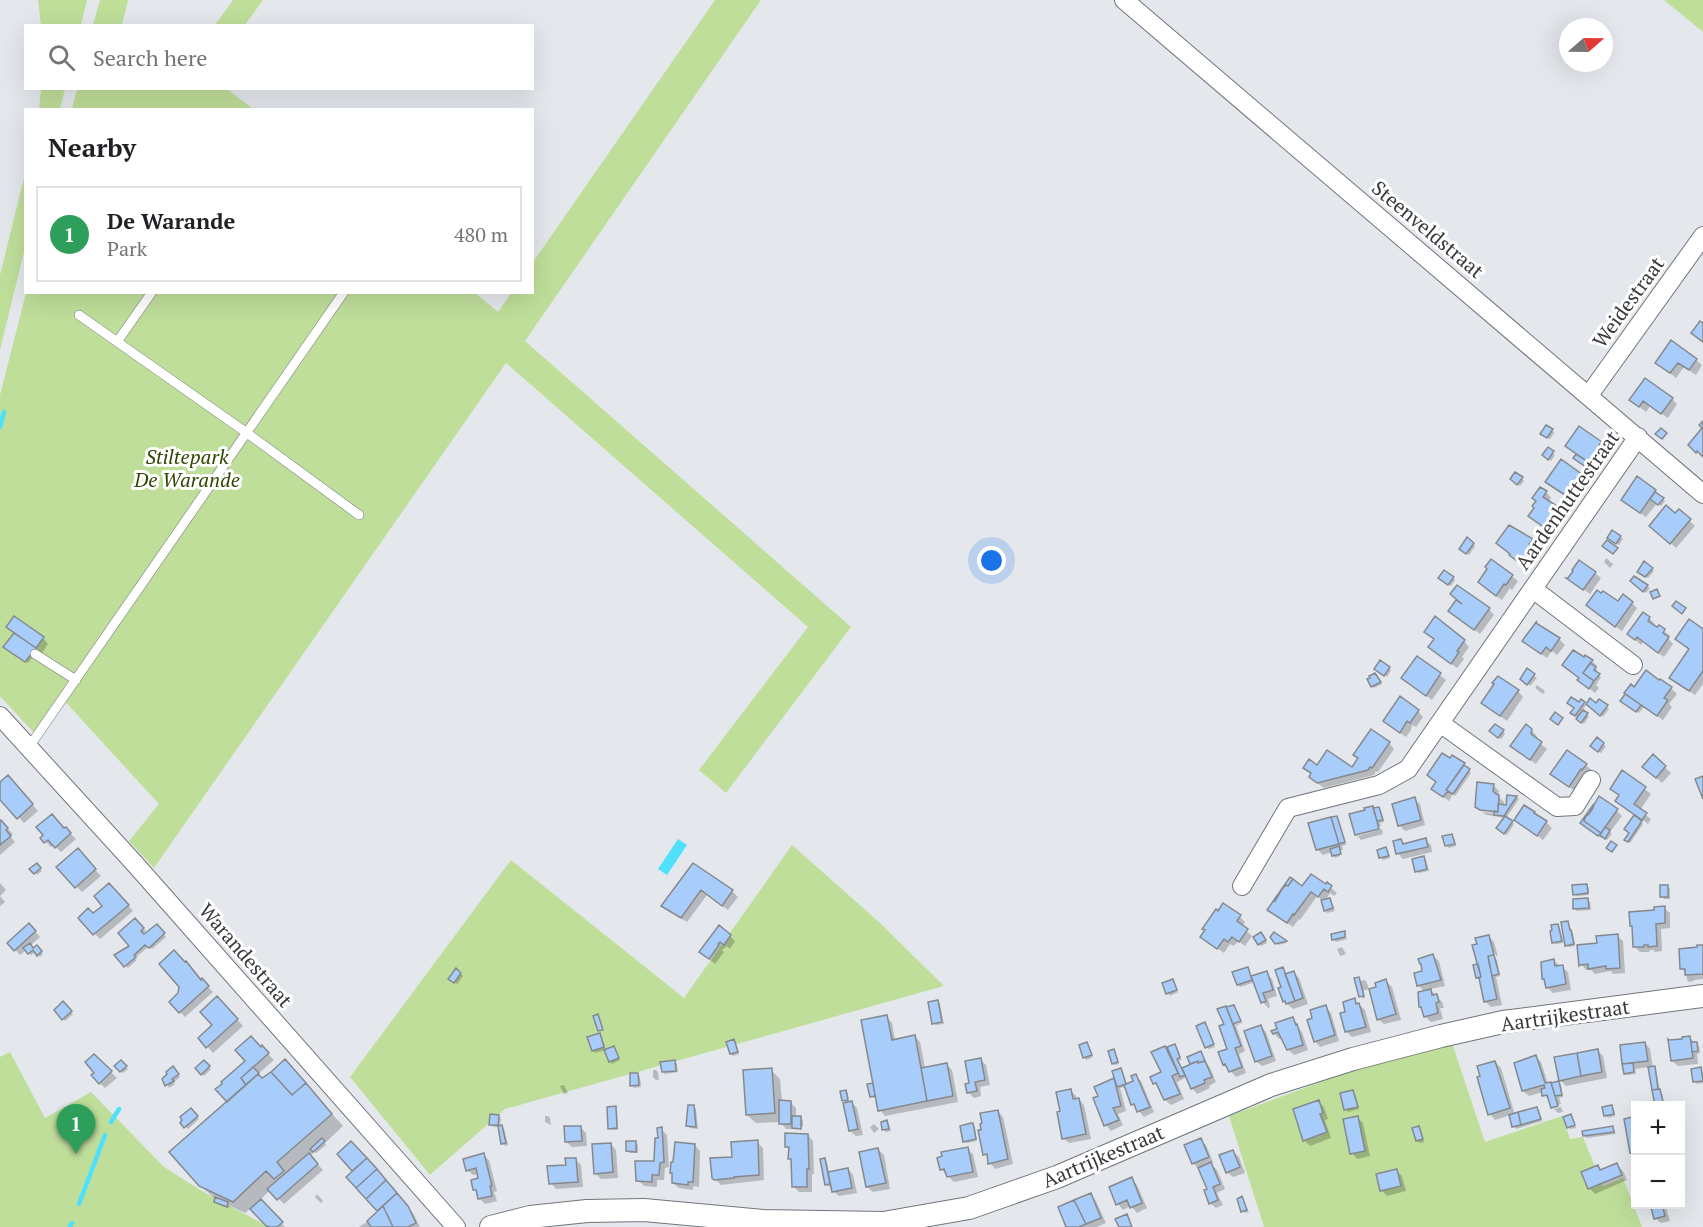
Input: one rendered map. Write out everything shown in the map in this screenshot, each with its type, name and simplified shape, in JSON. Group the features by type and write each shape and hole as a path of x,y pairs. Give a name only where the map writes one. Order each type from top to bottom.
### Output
{"street":[{"name":"Steenveldstraat","path":"1124,0 1703,494"},
{"name":"Weidestraat","path":"1589,395 1703,236"},
{"name":"Aardenhuttestraat","path":"1242,886 1288,808 1379,786 1408,769 1638,437"},
{"name":"Aardenhuttestraat","path":"1533,589 1633,665"},
{"name":"Warandestraat","path":"0,716 143,872 456,1227"},
{"path":"1440,723 1557,807 1575,806 1592,780"},
{"name":"Aartrijkestraat","path":"491,1227 530,1217 587,1219 644,1210 763,1221 883,1223 969,1208 1057,1177 1271,1084 1353,1059 1503,1022 1703,996"}],"lane":[{"path":"117,342 151,294"},
{"path":"28,747 343,294"},
{"path":"78,315 247,433 359,515"},
{"path":"35,654 76,680"}],"green space":[{"path":"38,0 87,0 81,24 41,24"},
{"path":"100,0 128,0 122,24 93,24"},
{"path":"233,0 263,0 246,24 216,24"},
{"name":"Stiltepark De Warande","path":"715,0 761,0 525,341 851,627 726,793 699,770 808,627 506,363 154,868 129,841 159,804 59,695 34,733 0,696 0,395 26,294 476,294 498,312 510,294 534,294 534,261"},
{"path":"1664,0 1703,0 1703,32"},
{"path":"41,90 65,90 60,108 39,108"},
{"path":"77,90 228,90 252,108 72,108"},
{"path":"24,178 24,252 0,350 0,275"},
{"path":"792,845 879,922 944,986 505,1109 430,1175 350,1077 511,860 684,998"},
{"path":"1452,1043 1485,1142 1562,1116 1570,1139 1583,1137 1603,1186 1623,1178 1631,1199 1631,1209 1635,1209 1642,1227 1264,1227 1229,1116 1398,1053"},
{"path":"10,1052 45,1118 91,1092 164,1167 205,1193 269,1227 0,1227 0,1057"}],"water":[{"path":"678,839 687,845 667,875 658,869"}],"building":[{"path":"1700,321 1703,323 1703,342 1691,333"},
{"path":"1671,340 1697,359 1689,370 1678,363 1670,373 1655,363"},
{"path":"1645,378 1673,398 1661,414 1643,401 1639,407 1629,400"},
{"path":"1703,421 1703,457 1688,445 1702,428 1699,425"},
{"path":"1546,425 1553,429 1547,438 1540,434"},
{"path":"1579,426 1602,442 1599,445 1602,447 1591,464 1565,446"},
{"path":"1661,428 1667,433 1662,439 1655,434"},
{"path":"1602,442 1606,445 1592,465 1602,447 1599,445"},
{"path":"1548,447 1554,451 1548,460 1542,455"},
{"path":"1576,454 1590,463 1586,467 1573,458"},
{"path":"1561,459 1583,475 1568,497 1545,482"},
{"path":"1515,472 1523,477 1517,485 1510,479"},
{"path":"1637,476 1656,490 1640,513 1621,500"},
{"path":"1540,487 1547,491 1543,497 1560,508 1545,528 1528,516 1536,501 1532,498"},
{"path":"1655,492 1664,498 1658,505 1650,499"},
{"path":"1666,505 1675,513 1679,509 1691,519 1670,544 1649,526"},
{"path":"1509,525 1533,539 1529,544 1533,547 1524,559 1521,556 1517,561 1496,543"},
{"path":"1612,530 1621,536 1616,544 1607,538"},
{"path":"1467,537 1474,543 1466,554 1459,549"},
{"path":"1607,540 1618,548 1613,554 1602,546"},
{"path":"1491,559 1513,575 1496,596 1478,582"},
{"path":"1579,560 1596,572 1583,590 1566,578"},
{"path":"1644,561 1653,568 1645,577 1637,572"},
{"path":"1444,570 1454,577 1448,585 1438,578"},
{"path":"1634,576 1648,585 1643,592 1630,581"},
{"path":"1457,585 1490,608 1474,630 1448,611 1456,600 1462,604 1450,594"},
{"path":"1657,589 1660,596 1653,599 1650,592"},
{"path":"1597,590 1601,593 1603,591 1618,601 1623,594 1633,602 1615,627 1586,605"},
{"path":"1676,601 1686,608 1682,614 1672,606"},
{"path":"1643,612 1650,617 1648,621 1665,629 1663,633 1669,637 1658,653 1637,637 1635,640 1627,634"},
{"path":"14,616 44,637 36,648 6,627"},
{"path":"1435,616 1465,640 1451,664 1428,647 1434,639 1424,632"},
{"path":"1689,619 1703,629 1703,671 1689,691 1669,678 1689,649 1675,639"},
{"path":"1537,621 1536,623 1560,638 1551,651 1546,647 1541,654 1522,641"},
{"path":"14,633 36,648 25,662 3,647"},
{"path":"1573,650 1593,660 1583,673 1594,681 1589,689 1562,665"},
{"path":"1417,656 1441,673 1426,696 1401,678"},
{"path":"1380,660 1390,667 1384,676 1374,669"},
{"path":"1590,663 1600,674 1594,681 1583,673"},
{"path":"1527,668 1535,674 1527,685 1520,679"},
{"path":"1646,670 1672,687 1664,698 1668,700 1657,716 1624,693 1631,684 1634,687"},
{"path":"1375,673 1381,682 1371,687 1367,679"},
{"path":"1498,676 1519,690 1500,716 1481,703"},
{"path":"1625,694 1641,705 1636,712 1620,701"},
{"path":"1400,696 1419,710 1410,723 1407,721 1400,733 1383,721"},
{"path":"1571,697 1579,702 1581,699 1585,702 1575,716 1570,713 1574,708 1567,703"},
{"path":"1590,698 1596,703 1599,699 1608,705 1600,716 1586,704"},
{"path":"1583,710 1588,713 1581,723 1576,719"},
{"path":"1555,712 1563,718 1558,725 1550,719"},
{"path":"1495,724 1504,730 1498,738 1489,731"},
{"path":"1526,724 1532,729 1531,734 1542,742 1530,760 1510,746"},
{"path":"1371,729 1390,742 1372,768 1317,783 1309,777 1311,773 1303,768 1309,759 1317,765 1327,750 1352,767 1358,758 1353,755"},
{"path":"1597,737 1604,743 1598,752 1590,746"},
{"path":"1567,750 1587,764 1569,787 1550,774"},
{"path":"1442,753 1450,758 1452,755 1465,763 1443,797 1431,789 1436,782 1427,775"},
{"path":"1653,754 1666,766 1656,778 1642,767"},
{"path":"1464,765 1470,769 1453,794 1446,790"},
{"path":"1622,770 1646,787 1634,804 1647,813 1642,820 1615,801 1619,795 1610,789"},
{"path":"8,775 33,804 17,819 0,800 0,782"},
{"path":"1703,776 1703,799 1695,779"},
{"path":"1477,782 1494,784 1493,791 1499,795 1498,812 1480,810 1475,807"},
{"path":"1507,795 1517,796 1504,816 1494,815 1494,811 1498,812 1498,804 1506,805"},
{"path":"1599,796 1618,809 1601,833 1584,821"},
{"path":"1415,797 1421,820 1398,826 1392,804"},
{"path":"1524,805 1547,821 1537,836 1514,820"},
{"path":"1593,805 1584,821 1601,833 1598,836 1580,823"},
{"path":"1373,806 1379,829 1355,835 1349,814"},
{"path":"1379,807 1383,820 1377,821 1373,808"},
{"path":"52,814 71,833 55,848 48,840 44,843 40,838 43,835 36,827"},
{"path":"1634,815 1642,821 1628,842 1624,840 1629,833 1624,829"},
{"path":"1337,816 1345,842 1339,844 1331,817"},
{"path":"1505,816 1513,821 1504,834 1496,828"},
{"path":"1331,817 1339,844 1316,850 1308,823"},
{"path":"0,821 11,836 0,845"},
{"path":"1605,827 1610,830 1605,839 1600,835"},
{"path":"1452,834 1455,844 1445,846 1442,836"},
{"path":"1426,838 1428,847 1396,854 1393,841 1401,839 1403,844"},
{"path":"1611,841 1617,845 1612,852 1606,848"},
{"path":"1339,846 1341,854 1332,856 1330,849"},
{"path":"1386,847 1389,856 1379,858 1377,850"},
{"path":"78,848 96,869 75,888 56,867"},
{"path":"1424,856 1427,869 1415,872 1412,859"},
{"path":"37,863 41,868 34,874 29,869"},
{"path":"693,863 733,890 722,906 701,890 681,918 661,906"},
{"path":"1311,874 1332,886 1328,892 1324,889 1318,897 1311,892 1287,923 1267,910 1282,889 1288,886 1293,879 1302,886"},
{"path":"1290,877 1293,879 1288,886 1282,889 1275,901 1274,900"},
{"path":"109,883 129,905 93,935 78,918 88,908 93,913 102,906 94,896"},
{"path":"1587,884 1588,893 1573,895 1572,885"},
{"path":"1660,885 1668,885 1668,897 1660,897"},
{"path":"1330,898 1333,908 1324,911 1321,900"},
{"path":"1588,898 1589,908 1573,909 1573,899"},
{"path":"1223,903 1241,915 1237,921 1248,929 1239,942 1232,937 1228,942 1224,939 1217,949 1200,937 1205,930 1202,929"},
{"path":"1665,906 1665,923 1656,924 1657,946 1633,947 1629,912 1654,910 1654,907"},
{"path":"135,918 144,928 141,931 144,934 157,924 165,933 149,948 145,945 124,967 114,955 129,946 118,933"},
{"path":"1568,921 1574,944 1565,946 1561,922"},
{"path":"29,923 36,931 14,951 7,943"},
{"path":"1558,924 1562,941 1552,943 1551,925"},
{"path":"719,925 731,935 724,945 720,942 718,944 709,959 699,952"},
{"path":"1345,931 1345,937 1332,940 1331,934"},
{"path":"1261,932 1266,940 1258,945 1253,937"},
{"path":"1274,932 1287,941 1275,944 1270,937"},
{"path":"1618,934 1620,968 1606,969 1606,966 1588,969 1588,964 1579,966 1577,945 1597,943 1596,936"},
{"path":"1489,935 1494,955 1488,956 1497,999 1484,1002 1479,978 1481,977 1472,945 1477,944 1475,938"},
{"path":"30,943 33,948 37,945 42,951 37,956 33,950 28,954 23,948"},
{"path":"1697,945 1703,945 1703,974 1685,975 1685,969 1680,969 1679,949 1697,947"},
{"path":"174,950 209,986 179,1013 169,1002 178,993 179,987 159,964"},
{"path":"1433,954 1441,980 1417,986 1414,973 1422,971 1418,959"},
{"path":"1494,955 1499,974 1492,976 1488,956"},
{"path":"1554,959 1555,966 1563,965 1566,984 1546,988 1544,979 1542,979 1541,962"},
{"path":"1478,964 1481,977 1476,978 1473,965"},
{"path":"1248,967 1252,980 1237,985 1232,972"},
{"path":"1283,967 1295,1001 1286,1004 1278,988 1281,987 1275,970"},
{"path":"456,968 461,973 454,983 448,979"},
{"path":"1267,971 1273,990 1263,993 1266,1001 1261,1003 1251,976"},
{"path":"1294,971 1303,998 1295,1001 1285,974"},
{"path":"1359,977 1364,996 1359,997 1354,978"},
{"path":"1173,979 1177,990 1166,994 1162,983"},
{"path":"1386,979 1396,1014 1377,1020 1369,989 1376,987 1375,983"},
{"path":"1431,989 1432,995 1437,994 1438,1013 1424,1017 1419,1007 1418,992"},
{"path":"217,996 238,1019 206,1048 198,1038 212,1025 200,1012"},
{"path":"1355,998 1356,1004 1359,1003 1366,1027 1345,1032 1340,1013 1345,1012 1343,1002"},
{"path":"938,1000 942,1022 932,1024 928,1002"},
{"path":"63,1001 72,1011 62,1020 54,1010"},
{"path":"1234,1005 1241,1021 1233,1024 1226,1007"},
{"path":"1326,1005 1335,1035 1314,1042 1307,1020 1312,1018 1310,1010"},
{"path":"1226,1006 1241,1046 1235,1048 1242,1067 1229,1072 1225,1064 1223,1065 1218,1052 1227,1049 1219,1026 1224,1024 1217,1009"},
{"path":"598,1014 603,1030 598,1031 593,1016"},
{"path":"887,1015 892,1040 915,1035 927,1101 878,1111 861,1020"},
{"path":"1293,1017 1303,1045 1287,1050 1278,1032 1273,1034 1271,1031 1277,1029 1275,1023"},
{"path":"1205,1022 1214,1044 1205,1048 1196,1026"},
{"path":"1261,1025 1272,1056 1255,1062 1244,1031"},
{"path":"600,1033 604,1047 592,1051 587,1037"},
{"path":"251,1036 269,1053 241,1078 246,1085 227,1102 215,1089 245,1061 235,1050"},
{"path":"1690,1036 1693,1058 1671,1061 1668,1039 1682,1039 1682,1037"},
{"path":"734,1039 738,1052 730,1054 726,1042"},
{"path":"1087,1042 1092,1055 1083,1058 1079,1045"},
{"path":"1645,1042 1648,1061 1622,1064 1620,1045"},
{"path":"1691,1042 1697,1042 1698,1051 1692,1052"},
{"path":"1175,1044 1180,1057 1177,1059 1185,1075 1180,1077 1167,1047"},
{"path":"614,1046 619,1058 609,1062 604,1050"},
{"path":"1165,1046 1178,1073 1172,1076 1180,1094 1164,1100 1156,1083 1153,1084 1150,1077 1161,1072 1151,1052"},
{"path":"1114,1049 1118,1062 1112,1064 1108,1051"},
{"path":"1598,1049 1602,1072 1581,1076 1577,1053"},
{"path":"1201,1051 1205,1061 1190,1064 1187,1057"},
{"path":"1577,1053 1581,1076 1559,1081 1554,1057"},
{"path":"94,1054 112,1071 99,1084 91,1075 94,1073 85,1062"},
{"path":"1536,1055 1545,1083 1551,1082 1558,1106 1551,1108 1547,1095 1542,1096 1541,1089 1545,1088 1544,1085 1522,1091 1514,1063"},
{"path":"981,1058 985,1080 975,1082 977,1091 967,1093 965,1084 969,1083 965,1061"},
{"path":"285,1059 306,1083 292,1095 271,1072"},
{"path":"121,1060 127,1066 120,1072 114,1066"},
{"path":"204,1060 210,1066 201,1075 195,1068"},
{"path":"675,1060 676,1071 662,1072 660,1062"},
{"path":"1198,1061 1198,1063 1205,1061 1212,1077 1191,1089 1182,1068"},
{"path":"1495,1061 1510,1108 1488,1115 1477,1077 1480,1076 1477,1066"},
{"path":"947,1063 953,1096 927,1101 921,1068"},
{"path":"1633,1063 1634,1072 1624,1074 1622,1064"},
{"path":"173,1066 179,1074 172,1079 174,1081 165,1086 162,1079"},
{"path":"1655,1066 1658,1089 1652,1090 1648,1067"},
{"path":"253,1067 259,1073 246,1085 241,1078"},
{"path":"1701,1067 1703,1081 1693,1082 1691,1069"},
{"path":"772,1068 775,1113 746,1115 743,1070"},
{"path":"1121,1068 1126,1084 1117,1087 1112,1071"},
{"path":"271,1072 292,1095 306,1083 332,1114 277,1162 284,1171 274,1179 266,1171 233,1202 199,1186 169,1152 258,1074 262,1078"},
{"path":"630,1073 638,1073 639,1085 630,1086"},
{"path":"1136,1074 1150,1107 1137,1112 1134,1104 1131,1105 1124,1085 1133,1081 1131,1076"},
{"path":"1114,1078 1121,1106 1113,1108 1119,1120 1104,1126 1093,1098 1098,1096 1094,1087"},
{"path":"1559,1081 1562,1095 1555,1096 1551,1083"},
{"path":"873,1083 875,1096 870,1097 867,1084"},
{"path":"1071,1089 1073,1099 1079,1098 1086,1134 1062,1139 1056,1092"},
{"path":"1660,1089 1663,1101 1654,1101 1652,1090"},
{"path":"846,1090 848,1100 842,1101 840,1091"},
{"path":"1353,1090 1358,1107 1344,1110 1340,1093"},
{"path":"779,1100 791,1101 791,1124 779,1124"},
{"path":"1319,1100 1323,1113 1320,1114 1327,1132 1303,1141 1293,1109"},
{"path":"852,1101 858,1129 849,1131 843,1103"},
{"path":"688,1105 694,1105 696,1127 686,1126"},
{"path":"1612,1105 1614,1114 1604,1116 1602,1107"},
{"path":"616,1106 617,1128 608,1129 607,1107"},
{"path":"1537,1107 1541,1119 1521,1125 1518,1112"},
{"path":"191,1108 198,1116 184,1128 180,1123 182,1120 180,1117"},
{"path":"998,1110 1008,1159 988,1164 987,1154 983,1155 978,1130 981,1130 980,1124 982,1123 980,1113"},
{"path":"1518,1112 1521,1125 1512,1127 1509,1115"},
{"path":"490,1114 499,1115 498,1125 489,1125"},
{"path":"1571,1114 1575,1125 1567,1128 1563,1117"},
{"path":"792,1116 801,1116 801,1129 792,1128"},
{"path":"1358,1116 1365,1151 1350,1154 1343,1119"},
{"path":"1631,1117 1630,1153 1624,1119"},
{"path":"887,1120 889,1129 882,1130 881,1122"},
{"path":"973,1123 976,1139 963,1142 960,1126"},
{"path":"502,1125 506,1143 501,1144 498,1126"},
{"path":"564,1126 581,1126 582,1141 565,1142"},
{"path":"1419,1126 1423,1139 1416,1141 1412,1128"},
{"path":"1613,1126 1614,1132 1583,1136 1582,1131"},
{"path":"662,1127 664,1162 660,1163 659,1175 652,1175 652,1182 636,1181 635,1161 654,1161 655,1138 658,1138 657,1128"},
{"path":"785,1133 808,1134 807,1187 792,1187 791,1159 788,1159 789,1147 785,1147"},
{"path":"322,1138 325,1141 313,1152 310,1149"},
{"path":"1201,1138 1209,1157 1192,1164 1184,1145"},
{"path":"758,1140 759,1175 714,1180 712,1178 710,1158 732,1157 731,1142"},
{"path":"351,1141 367,1158 352,1171 337,1154"},
{"path":"626,1141 636,1141 636,1152 626,1151"},
{"path":"675,1142 695,1144 693,1182 688,1182 688,1185 672,1183 672,1173 670,1173"},
{"path":"611,1143 613,1172 594,1174 592,1144"},
{"path":"968,1147 973,1172 947,1177 944,1169 940,1170 937,1158 942,1156 941,1152"},
{"path":"878,1148 886,1183 866,1187 859,1152"},
{"path":"1233,1150 1240,1167 1226,1173 1219,1155"},
{"path":"309,1153 318,1164 277,1200 267,1189"},
{"path":"484,1153 492,1186 490,1186 492,1196 478,1199 471,1180 478,1178 476,1168 466,1171 463,1159"},
{"path":"367,1158 377,1169 356,1188 346,1177"},
{"path":"565,1158 576,1158 578,1182 549,1184 547,1166 566,1165"},
{"path":"825,1158 830,1184 825,1185 820,1159"},
{"path":"1211,1162 1220,1184 1213,1187 1218,1200 1209,1204 1204,1190 1207,1189 1198,1168"},
{"path":"1617,1163 1622,1175 1588,1189 1581,1172 1598,1165 1600,1170"},
{"path":"848,1168 852,1188 832,1192 828,1172"},
{"path":"377,1169 386,1180 366,1199 356,1188"},
{"path":"1397,1169 1401,1186 1380,1191 1376,1174"},
{"path":"1132,1177 1142,1203 1130,1208 1127,1200 1116,1205 1109,1187"},
{"path":"386,1180 397,1193 377,1211 366,1199"},
{"path":"397,1193 408,1206 416,1223 408,1227 393,1227 383,1206"},
{"path":"1091,1193 1101,1218 1086,1224 1074,1200"},
{"path":"1242,1196 1247,1210 1241,1212 1237,1199"},
{"path":"215,1197 228,1202 227,1207 214,1202"},
{"path":"261,1199 283,1222 277,1227 267,1227 250,1209"},
{"path":"1074,1200 1086,1224 1079,1227 1066,1227 1058,1207"},
{"path":"383,1206 393,1227 371,1227 367,1221"},
{"path":"1651,1209 1663,1209 1665,1216 1654,1219"},
{"path":"1127,1214 1132,1227 1119,1227 1115,1219"}],"waterway":[{"path":"0,427 4,412"},
{"path":"111,1122 119,1109"},
{"path":"79,1204 105,1135"},
{"path":"70,1227 72,1223"}],"place":[{"name":"De Warande","path":"76,1154"}]}
